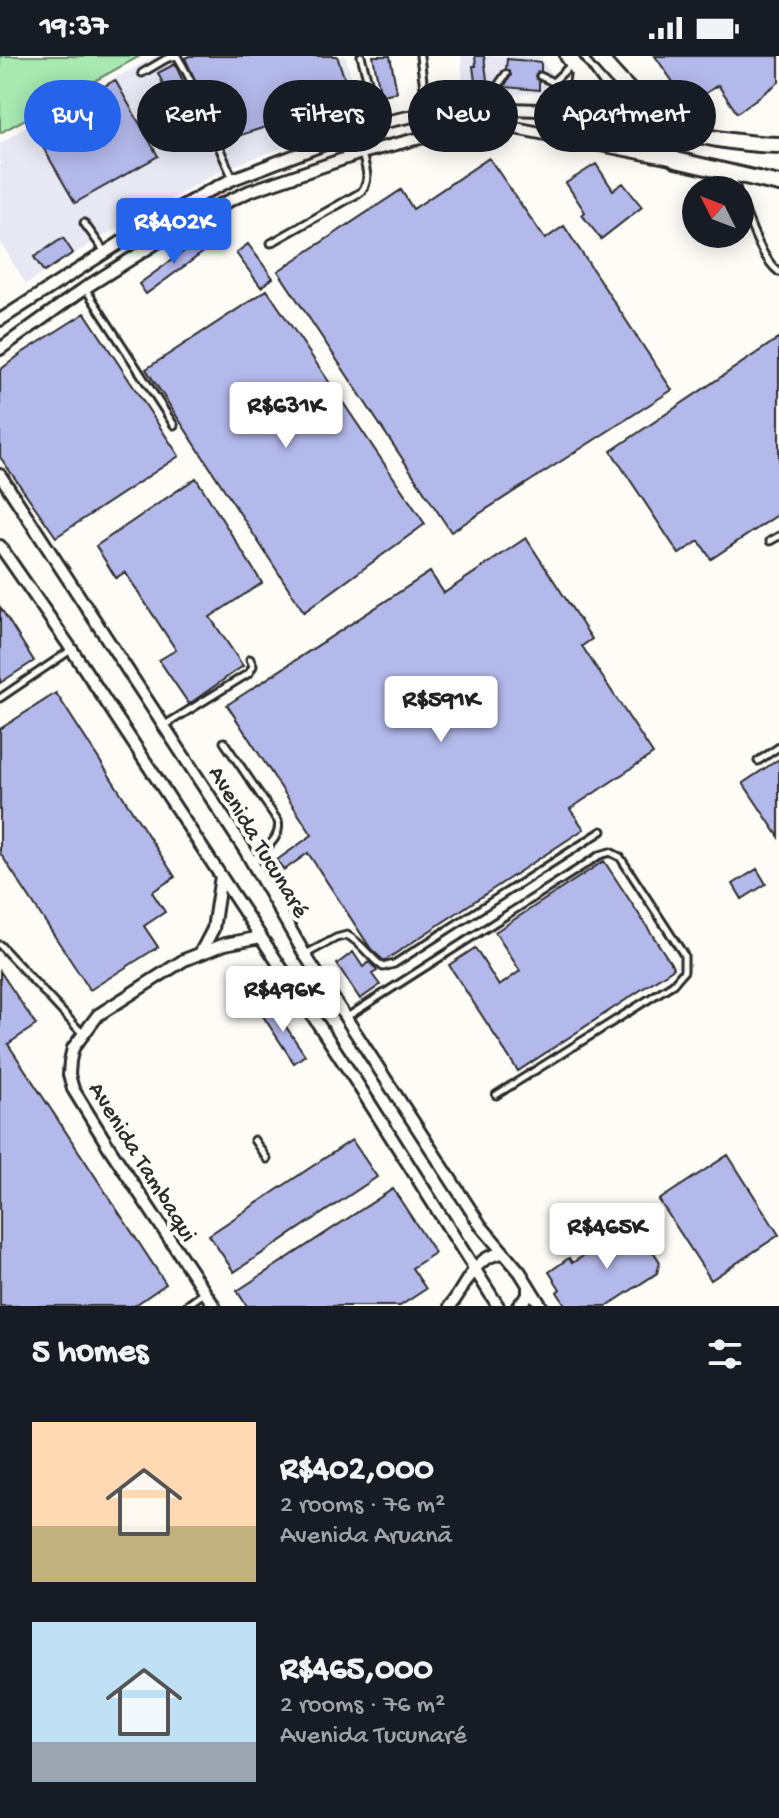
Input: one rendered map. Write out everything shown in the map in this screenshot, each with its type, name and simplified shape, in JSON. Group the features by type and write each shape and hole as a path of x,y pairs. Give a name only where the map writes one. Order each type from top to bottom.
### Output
{"main road":[{"path":"598,56 626,80"},
{"path":"716,139 779,145"},
{"path":"665,152 676,160 779,184"}],"street":[{"path":"0,349 85,288 207,211 250,191 431,133 477,127 510,127 676,160"},
{"path":"0,320 153,222 233,179 304,152"},
{"name":"Avenida Tucunaré","path":"0,475 164,726 251,862 305,955 481,1226 541,1306"},
{"name":"Avenida Tucunaré","path":"0,546 261,937 498,1306"},
{"path":"201,952 213,929 221,876"},
{"name":"Avenida Tambaqui","path":"214,1306 73,1089 69,1075 70,1061 82,1033 98,1015 184,960 201,952 261,937"},
{"path":"450,1306 475,1267 489,1256 504,1253"},
{"path":"518,1306 528,1296 528,1286"}],"lane":[{"path":"142,73 176,56 213,128 233,179"},
{"path":"361,56 368,80"},
{"path":"420,56 423,80"},
{"path":"555,80 573,64"},
{"path":"502,80 506,74"},
{"path":"540,76 549,80"},
{"path":"271,243 361,192 368,178 361,153"},
{"path":"84,223 105,252"},
{"path":"754,231 774,269 779,272"},
{"path":"85,288 174,425"},
{"path":"770,541 779,536"},
{"path":"0,698 72,650"},
{"path":"164,726 249,673 253,666 250,659"},
{"path":"224,742 278,821 280,829 277,837 251,862"},
{"path":"758,761 779,747"},
{"path":"305,955 347,935 358,941 383,967 394,964 602,831"},
{"path":"347,1017 600,855 610,852 620,857 684,955 684,971 673,984 496,1095"},
{"path":"0,945 82,1033"},
{"path":"254,1140 267,1159"},
{"path":"186,1306 205,1293"}],"shaded area":[{"path":"156,56 345,56 352,80 263,80 263,152 271,152 226,168 98,239 26,284 0,241 0,144 24,127 24,152 121,152 121,80 111,80"},
{"path":"461,56 539,56 553,76 551,80 534,80 534,94 518,95 518,80 463,80"}],"green space":[{"path":"0,56 140,56 96,80 24,80 24,120 0,133"}],"building":[{"path":"337,56 345,80 263,80 263,128 247,133 247,80 195,80 185,58"},
{"path":"373,56 390,56 397,92 392,93 392,80 378,80"},
{"path":"475,56 484,56 487,80 475,80 473,66 476,66"},
{"path":"655,56 779,56 779,82 737,113 718,85 716,86 716,80 672,80"},
{"path":"507,59 541,62 534,90 518,88 518,80 508,80 511,75 506,69"},
{"path":"175,64 182,80 161,80 158,73"},
{"path":"121,91 137,119 137,152 156,152 158,156 75,203 46,152 121,152"},
{"path":"489,158 545,239 564,226 672,390 451,532 278,271 401,190 413,209"},
{"path":"596,164 613,190 623,183 642,207 601,239 582,215 585,212 566,183"},
{"path":"63,238 73,253 44,272 34,257"},
{"path":"202,238 209,248 146,294 139,284"},
{"path":"248,244 273,278 261,287 236,253"},
{"path":"267,290 425,524 304,612 146,369"},
{"path":"85,313 179,456 56,537 0,457 0,370"},
{"path":"779,338 779,514 711,559 699,541 679,554 611,451"},
{"path":"196,478 262,583 210,617 243,666 189,704 159,660 176,650 125,572 116,578 96,546"},
{"path":"526,538 592,639 582,646 653,754 570,809 584,829 384,961 371,949 308,853 284,870 277,860 312,835 227,705 430,572 444,593"},
{"path":"0,607 34,661 0,683"},
{"path":"56,693 175,877 152,892 165,912 144,926 158,947 90,990 0,853 0,729"},
{"path":"779,759 779,837 743,783"},
{"path":"604,861 674,968 518,1071 449,965 475,948 499,986 520,971 495,932"},
{"path":"757,869 766,884 742,899 733,884"},
{"path":"353,952 363,967 369,962 374,967 377,971 372,974 380,985 360,999 337,964"},
{"path":"0,971 36,1025 8,1044 166,1284 134,1306 0,1306"},
{"path":"272,1006 305,1055 294,1063 261,1013"},
{"path":"352,1140 377,1177 234,1272 209,1235"},
{"path":"728,1155 779,1235 711,1280 659,1200"},
{"path":"393,1189 435,1253 412,1268 426,1289 400,1306 247,1306 237,1291"},
{"path":"629,1227 639,1230 660,1262 657,1273 607,1306 566,1306 549,1272 569,1258 572,1263"}]}
